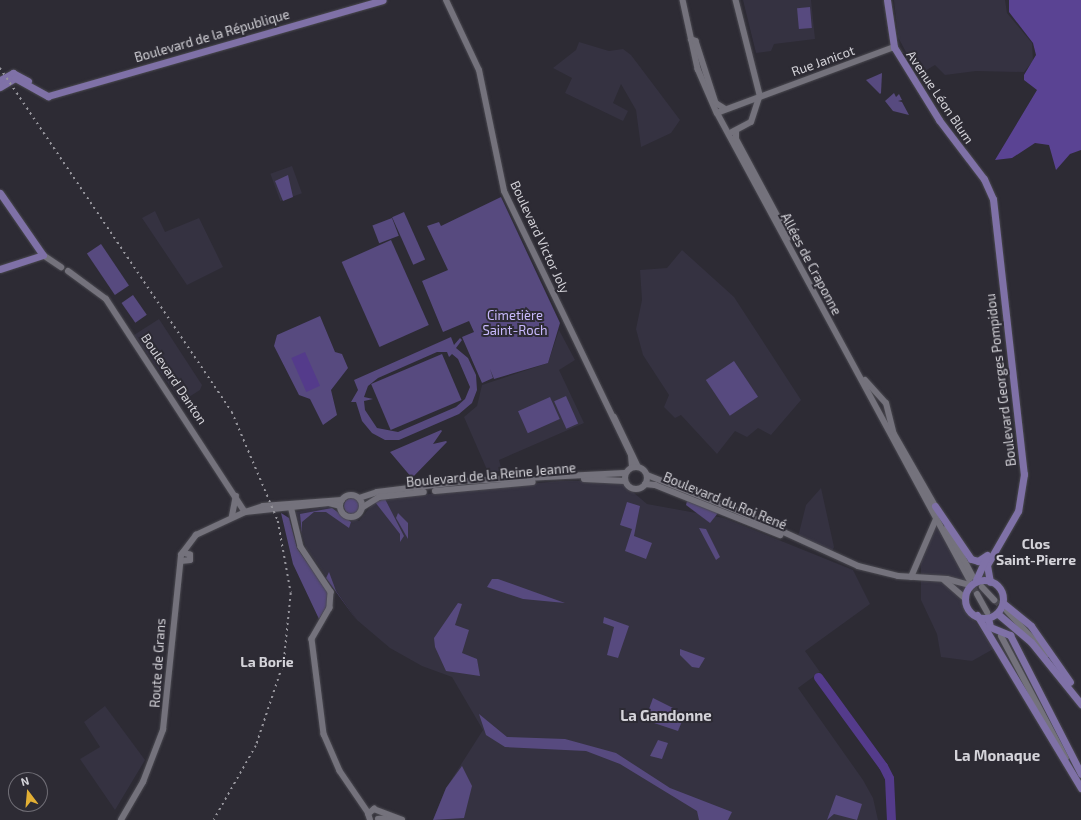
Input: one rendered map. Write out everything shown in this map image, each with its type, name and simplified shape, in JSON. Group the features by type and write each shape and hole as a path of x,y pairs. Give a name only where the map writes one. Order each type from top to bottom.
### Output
{"main road":[{"name":"Boulevard de la République","path":"31,84 48,96 383,0"},
{"name":"Boulevard Victor Joly","path":"446,0 479,70 504,192 612,415 619,422 635,467"},
{"path":"887,0 894,47"},
{"name":"Rue Janicot","path":"741,102 894,47"},
{"name":"Avenue Léon Blum","path":"894,47 939,120 984,180 993,199"},
{"path":"0,80 17,73 31,84"},
{"path":"0,87 12,78 31,84"},
{"path":"753,112 749,105 741,102 724,108 717,113 728,133 736,131 751,122 753,112 760,96"},
{"name":"Allées de Craponne","path":"736,131 736,139 861,373 881,406 936,519 972,580"},
{"name":"Allées de Craponne","path":"728,133 881,406 901,446 936,506 972,580"},
{"path":"0,193 43,255 0,269"},
{"name":"Boulevard Georges Pompidou","path":"990,582 986,571 994,550 1018,511 1024,474 993,199"},
{"name":"Boulevard Danton","path":"43,255 61,267 67,266 68,271 106,299 236,495 245,512"},
{"path":"635,467 647,475 645,484 634,489 625,481 625,473 635,467"},
{"name":"Boulevard de la Reine Jeanne","path":"359,498 377,492 466,481 625,473"},
{"name":"Boulevard du Roi René","path":"647,475 733,509 796,540"},
{"name":"Boulevard de la Reine Jeanne","path":"363,507 386,496 479,486 570,479 625,481"},
{"name":"Boulevard du Roi René","path":"645,484 655,485 863,568 911,577 972,580"},
{"path":"245,512 251,508 329,503 340,506 350,517 358,515 363,507 359,498 348,495 342,500 340,506"},
{"path":"291,505 342,500"},
{"path":"936,506 945,535"},
{"path":"936,506 971,559 978,561 987,555"},
{"path":"911,577 936,519"},
{"name":"Boulevard Georges Pompidou","path":"987,555 994,550"},
{"path":"965,598 972,580 987,555"},
{"path":"943,579 965,598 977,615 1081,788"},
{"path":"972,580 990,582 1003,602 1031,626 1067,679"},
{"path":"982,587 994,600"},
{"path":"977,594 988,615 990,627 1010,636 1081,774"},
{"path":"998,614 1003,602"},
{"path":"1007,611 1081,696"},
{"path":"977,615 998,614 1031,642 1081,704"},
{"path":"1001,636 1043,711 1081,788"},
{"path":"1043,711 1064,743"}],"street":[{"path":"682,0 698,69 717,113"},
{"path":"736,0 760,96"},
{"path":"691,39 696,41 716,103 724,108"},
{"path":"232,516 236,495"},
{"path":"291,505 301,547 331,592 330,608 312,639 324,734 340,771 361,804 370,811 378,811 402,820"},
{"path":"183,562 188,544 206,528 232,516 245,512"},
{"path":"183,562 190,560 186,553"},
{"name":"Route de Grans","path":"121,820 143,782 163,730 169,691 173,604 180,569 183,562"},
{"path":"370,811 370,820"},
{"path":"378,811 378,820 396,818"}],"shaded area":[{"path":"743,0 811,0 815,39 774,44 771,51 756,53"},
{"path":"894,0 1005,0 1007,13 1032,43 1033,61 1024,72 976,71 945,75 935,65 918,75 898,37"},
{"path":"1009,0 1081,0 1081,150 1070,154 1056,170 1049,145 1035,143 1012,158 995,160 1037,90 1024,80 1024,75 1036,55 1033,43 1009,12"},
{"path":"579,42 609,51 623,49 631,55 680,120 671,133 641,147 636,110 621,84 613,103 628,111 623,121 565,93 572,78 553,68 576,50"},
{"path":"292,166 302,193 280,201 270,174"},
{"path":"155,211 165,232 199,218 223,267 187,285 142,218"},
{"path":"682,250 734,297 801,400 771,435 758,428 747,437 735,431 717,454 681,415 675,418 664,407 669,395 643,355 636,329 642,300 640,270 667,268"},
{"path":"159,319 202,385 200,390 181,402 134,335"},
{"path":"559,330 575,360 559,370 584,423 499,460 502,471 488,472 464,417 477,406 482,385 548,363"},
{"path":"305,352 320,386 306,392 291,358"},
{"path":"559,481 620,481 647,504 724,518 853,570 870,604 805,651 820,672 798,688 863,780 873,798 878,820 433,820 446,788 483,730 452,677 422,666 390,648 357,620 306,548 296,512 329,506 359,521 375,501 389,498"},
{"path":"821,488 834,547 831,554 798,537 806,505"},
{"path":"937,522 969,583 963,593 963,606 995,648 972,661 941,657 937,634 921,600 921,560"},
{"path":"105,706 145,760 115,810 80,759 100,747 84,722"}],"green space":[{"path":"810,7 812,28 799,29 797,8"},
{"path":"882,73 881,93 880,94 866,80"},
{"path":"894,93 896,97 899,94 902,100 898,101 902,102 909,115 893,111 885,101"},
{"path":"288,175 293,197 283,201 275,181"},
{"name":"Cimetière Saint-Roch","path":"501,197 560,323 548,363 494,379 490,369 493,378 482,383 462,337 474,332 469,321 443,332 422,281 448,270 427,226 439,222 441,226"},
{"path":"404,212 425,260 413,265 392,217"},
{"path":"392,218 399,236 379,243 372,226"},
{"path":"391,240 429,325 379,347 342,262"},
{"path":"101,244 129,285 115,295 87,254"},
{"path":"133,295 147,315 135,323 122,303"},
{"path":"320,316 335,352 342,354 348,368 331,390 337,415 323,425 310,399 299,395 274,346 277,335"},
{"path":"451,337 454,345 460,338 462,340 456,348 468,358 476,375 477,390 472,403 459,414 399,440 385,440 372,433 362,421 356,402 351,402 358,390 354,380","holes":["437,352 447,352 449,357 452,354 458,359 470,387 465,399 456,407 398,432 377,428 365,410 364,401 373,399 364,397 368,386 378,378"]},
{"path":"442,354 462,400 391,430 371,384"},
{"path":"734,361 758,397 730,416 706,380"},
{"path":"566,396 578,423 566,429 554,401"},
{"path":"550,397 560,419 528,433 518,411"},
{"path":"441,430 442,431 433,444 447,442 412,478 390,452"},
{"path":"349,498 355,498 360,503 358,512 355,514 349,514 344,509 344,503"},
{"path":"385,499 404,536 400,542 400,534 375,502"},
{"path":"687,501 718,513 710,523 686,505"},
{"path":"627,502 640,506 634,536 652,543 646,559 625,551 632,529 620,525"},
{"path":"332,508 351,522 349,528 326,512 314,512 302,522 302,534 300,514"},
{"path":"281,513 289,518 297,548 327,591 327,606 319,619 293,564"},
{"path":"398,513 408,523 408,539 396,518"},
{"path":"699,528 706,529 720,557 716,560"},
{"path":"329,572 336,591 358,622 326,578"},
{"path":"492,579 498,579 565,603 523,599 487,587"},
{"path":"458,603 462,604 455,625 469,630 462,653 477,659 480,676 446,671 435,647 434,638"},
{"path":"604,617 629,626 618,658 607,655 614,627 603,623"},
{"path":"680,649 705,658 699,668 692,667 680,655"},
{"path":"653,698 685,714 678,731 645,720"},
{"path":"479,714 507,737 565,739 616,753 670,788 732,812 728,820 699,820 697,811 620,764 586,751 505,747 486,735"},
{"path":"658,740 668,743 662,759 650,756"},
{"path":"462,766 472,786 464,818 433,820 446,788"},
{"path":"836,795 862,804 857,820 834,814 827,820"}],"waterway":[{"path":"818,677 883,766 889,778 891,820"}],"tunnel":[{"path":"969,579 977,594"},
{"path":"994,600 1007,611"}],"railway":[{"path":"0,68 232,412 278,521 291,593 284,662 256,746 214,820"}],"district":[{"name":"Clos Saint-Pierre","path":"1036,552"},
{"name":"La Borie","path":"267,662"},
{"name":"La Gandonne","path":"666,716"},
{"name":"La Monaque","path":"997,756"}]}
